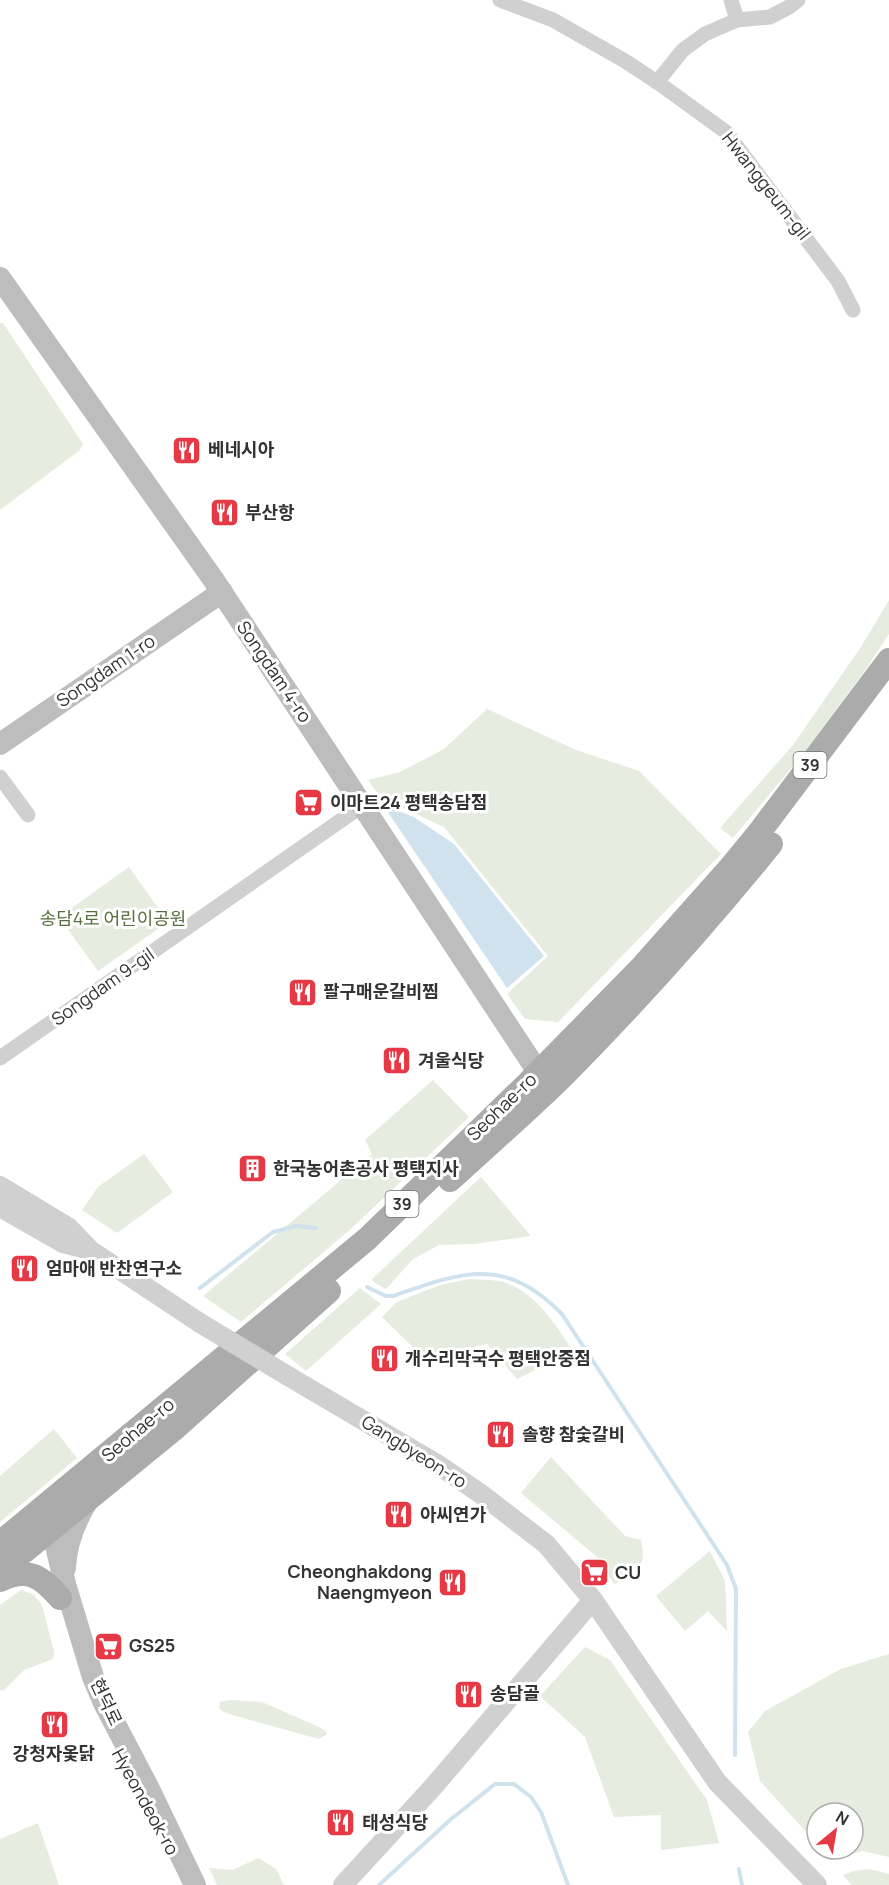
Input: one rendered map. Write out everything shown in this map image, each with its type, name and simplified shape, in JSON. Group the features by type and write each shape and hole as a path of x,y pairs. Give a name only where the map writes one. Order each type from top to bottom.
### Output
{"main road":[{"name":"Songdam 4-ro","path":"0,278 212,589 533,1077"},
{"name":"Songdam 4-ro","path":"0,296 212,589"},
{"name":"Songdam 1-ro","path":"0,727 212,589"},
{"name":"Songdam 1-ro","path":"0,744 212,589"},
{"name":"Seohae-ro","path":"0,1571 44,1521 367,1239 640,969 729,869 775,812 889,660"},
{"name":"Seohae-ro","path":"0,1543 89,1498 173,1430 566,1074 628,1009 736,888 889,689"},
{"path":"0,1580 17,1574 33,1574 50,1587 62,1591 68,1545 78,1516 89,1498"},
{"name":"Hyeondeok-ro","path":"44,1521 82,1680 99,1721 149,1803 188,1885"},
{"name":"현덕로","path":"62,1591 104,1703 195,1885"}],"street":[{"name":"Hwanggeum-gil","path":"500,0 553,20 657,82 726,132 832,273 853,310"},
{"path":"731,0 736,20"},
{"path":"657,82 683,50 705,34 736,20 770,17 798,0"},
{"path":"0,777 27,815"},
{"name":"Songdam 9-gil","path":"0,1058 358,809"},
{"name":"Gangbyeon-ro","path":"0,1186 68,1227 90,1250 200,1323 437,1464 481,1494 546,1544 593,1600 717,1782 818,1885"},
{"name":"Gangbyeon-ro","path":"0,1207 63,1243 90,1250"},
{"path":"343,1885 433,1787 593,1600"}],"green space":[{"path":"0,323 3,323 83,444 80,450 0,510"},
{"path":"889,600 889,634 864,672 803,754 733,838 720,828 793,745 861,647"},
{"path":"487,709 576,750 639,771 721,854 558,1022 525,1019 507,994 548,956 444,827 381,798 368,780 400,772 444,749"},
{"name":"송담4로 어린이공원","path":"129,867 168,922 98,971 59,917"},
{"path":"433,1080 469,1117 352,1228 241,1322 203,1296 372,1154 365,1140"},
{"path":"144,1154 173,1192 117,1233 82,1210 98,1187"},
{"path":"481,1177 531,1236 474,1244 439,1245 413,1259 386,1289 375,1283 372,1279"},
{"path":"469,1279 503,1282 525,1293 544,1310 573,1351 517,1379 487,1344 425,1359 382,1317 397,1302 440,1285"},
{"path":"360,1288 381,1304 306,1371 285,1354"},
{"path":"54,1429 77,1458 0,1522 0,1476"},
{"path":"551,1457 625,1536 641,1540 643,1557 635,1573 614,1584 596,1556 521,1493"},
{"path":"710,1551 725,1581 727,1631 708,1611 685,1631 656,1596"},
{"path":"21,1590 33,1594 42,1605 54,1652 53,1659 24,1670 3,1691 0,1690 0,1605"},
{"path":"585,1647 610,1660 707,1800 719,1843 661,1850 661,1815 614,1817 585,1737 540,1696"},
{"path":"889,1654 889,1857 865,1852 865,1801 805,1801 805,1831 760,1781 748,1732 765,1711 841,1669"},
{"path":"231,1700 262,1702 319,1727 327,1734 319,1739 236,1716 219,1708 220,1702"},
{"path":"38,1823 59,1885 0,1885 0,1839"},
{"path":"258,1858 276,1869 284,1885 217,1885 209,1868 233,1870"},
{"path":"870,1869 889,1874 889,1885 852,1885 843,1875 854,1871"}],"water":[{"path":"383,805 414,817 454,844 544,956 507,988"}],"waterway":[{"path":"200,1288 273,1232 296,1226 316,1228"},
{"path":"367,1287 386,1296 393,1296 440,1280 482,1274 501,1276 521,1283 541,1295 562,1314 727,1565 736,1589 735,1755"},
{"path":"379,1885 450,1820 495,1784 514,1784 531,1797 541,1812 568,1885"},
{"path":"739,1869 742,1885"}],"place":[{"name":"베네시아","path":"187,450"},
{"name":"부산항","path":"224,513"},
{"name":"이마트24 평택송담점","path":"309,803"},
{"name":"팔구매운갈비찜","path":"302,992"},
{"name":"겨울식당","path":"397,1061"},
{"name":"한국농어촌공사 평택지사","path":"252,1169"},
{"name":"엄마애 반찬연구소","path":"25,1269"},
{"name":"개수리막국수 평택안중점","path":"384,1359"},
{"name":"솔향 참숯갈비","path":"501,1435"},
{"name":"아씨연가","path":"399,1515"},
{"name":"CU","path":"594,1573"},
{"name":"Cheonghakdong Naengmyeon","path":"453,1582"},
{"name":"GS25","path":"108,1646"},
{"name":"송담골","path":"469,1694"},
{"name":"강청자옻닭","path":"54,1725"},
{"name":"태성식당","path":"341,1823"}]}
